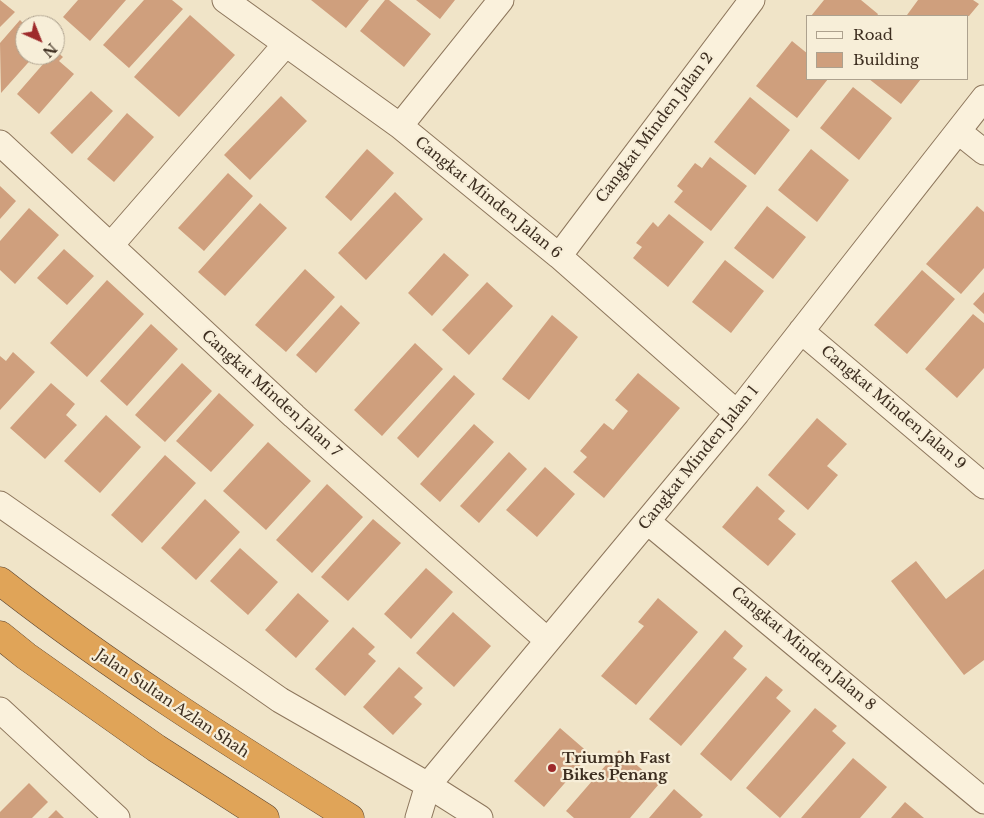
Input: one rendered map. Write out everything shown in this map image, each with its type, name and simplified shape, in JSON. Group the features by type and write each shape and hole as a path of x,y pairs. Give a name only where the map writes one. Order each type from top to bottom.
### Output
{"highway":[{"name":"Jalan Sultan Azlan Shah","path":"0,581 137,683 211,732 350,818"},
{"path":"0,635 26,656 156,748 265,818"}],"street":[{"path":"400,126 501,0"},
{"name":"Cangkat Minden Jalan 2","path":"559,256 752,0"},
{"name":"Cangkat Minden Jalan 6","path":"229,1 286,45 400,126 559,256 737,413"},
{"path":"111,245 286,45"},
{"name":"Cangkat Minden Jalan 1","path":"418,818 428,785 737,413 984,98"},
{"path":"959,132 984,152"},
{"name":"Cangkat Minden Jalan 7","path":"0,143 294,416 547,640"},
{"name":"Cangkat Minden Jalan 9","path":"801,331 984,486"},
{"path":"0,504 280,700 428,785 480,818"},
{"name":"Cangkat Minden Jalan 8","path":"648,522 958,777 984,801"},
{"path":"0,710 117,818"}],"building":[{"path":"0,0 15,12 0,27"},
{"path":"78,0 126,0 90,41 65,19 65,15"},
{"path":"144,0 172,0 183,9 129,68 103,45"},
{"path":"311,0 369,0 346,28"},
{"path":"385,0 389,0 431,34 404,67 360,31"},
{"path":"416,0 455,0 440,19"},
{"path":"824,0 861,0 878,14 878,15 812,15"},
{"path":"918,0 973,0 979,4 969,16 907,15"},
{"path":"190,15 235,55 179,117 134,77"},
{"path":"15,26 15,65 26,65 1,93 0,43"},
{"path":"792,41 806,52 806,80 827,80 797,118 756,86"},
{"path":"42,65 64,65 74,74 39,114 17,94"},
{"path":"870,80 920,80 901,104"},
{"path":"853,87 892,118 859,160 820,128"},
{"path":"91,91 113,111 72,154 50,133"},
{"path":"281,96 307,121 250,180 224,155"},
{"path":"750,97 790,130 755,175 714,142"},
{"path":"127,113 154,137 114,182 87,159"},
{"path":"367,149 394,173 351,221 325,197"},
{"path":"811,149 849,180 817,222 778,190"},
{"path":"710,157 747,186 711,231 674,202 683,191 677,186 695,163 702,168"},
{"path":"228,173 253,196 204,251 178,228"},
{"path":"0,186 16,201 0,219"},
{"path":"395,192 423,219 366,280 338,253"},
{"path":"260,203 287,228 225,296 198,272"},
{"path":"767,206 806,237 773,279 734,248"},
{"path":"977,206 984,212 984,268 961,294 926,264"},
{"path":"29,208 59,235 15,284 0,270 0,241"},
{"path":"669,214 704,242 668,287 633,258 642,247 636,243 653,222 658,227"},
{"path":"64,249 94,276 67,305 37,278"},
{"path":"444,253 469,275 432,316 408,293"},
{"path":"725,260 764,291 731,333 692,302"},
{"path":"305,269 335,297 286,352 255,325"},
{"path":"922,270 955,299 907,354 874,325"},
{"path":"107,280 144,314 87,377 50,343"},
{"path":"487,282 513,306 469,355 442,330"},
{"path":"984,292 984,314 973,304"},
{"path":"341,305 360,323 316,373 296,355"},
{"path":"973,314 984,323 984,368 957,398 925,369"},
{"path":"552,315 578,337 529,400 502,379"},
{"path":"151,324 178,349 127,406 100,381"},
{"path":"415,343 443,369 382,436 354,410"},
{"path":"13,352 35,372 0,410 0,356 6,361"},
{"path":"182,363 212,391 165,442 135,415"},
{"path":"638,373 680,408 604,498 573,472 587,457 580,451 604,423 613,430 628,411 615,400"},
{"path":"454,375 475,394 418,458 397,438"},
{"path":"51,383 75,404 66,415 77,425 45,459 10,428"},
{"path":"219,393 254,425 211,472 176,441"},
{"path":"106,415 141,447 100,493 64,461"},
{"path":"817,418 847,444 827,466 838,475 808,510 768,475"},
{"path":"474,424 494,442 440,502 420,484"},
{"path":"268,442 311,481 266,530 223,491"},
{"path":"509,452 527,469 479,523 460,506"},
{"path":"165,455 196,483 142,543 111,515"},
{"path":"545,467 575,494 537,537 506,510"},
{"path":"327,484 363,517 312,573 276,540"},
{"path":"757,486 785,511 778,519 796,534 768,566 722,527"},
{"path":"205,499 240,532 196,580 161,548"},
{"path":"373,519 401,543 348,601 321,577"},
{"path":"240,548 278,582 248,615 210,581"},
{"path":"916,561 946,599 984,569 984,660 964,675 891,581"},
{"path":"426,568 453,592 411,639 384,614"},
{"path":"298,593 329,621 296,658 265,630"},
{"path":"658,598 698,632 636,705 601,676 644,626 638,622"},
{"path":"453,612 491,646 454,687 416,653"},
{"path":"353,627 375,647 368,654 376,661 345,696 315,669"},
{"path":"725,630 743,646 733,658 747,669 681,746 649,719"},
{"path":"399,667 423,688 414,697 422,704 393,735 363,707"},
{"path":"766,676 783,690 776,698 791,711 731,781 700,754"},
{"path":"815,708 837,726 832,731 846,743 780,818 746,788"},
{"name":"Triumph Fast Bikes Penang","path":"560,728 590,754 544,807 514,781"},
{"path":"619,750 659,784 630,818 574,818 566,811"},
{"path":"853,758 887,787 860,818 801,818"},
{"path":"29,783 48,802 32,818 0,818 0,812"},
{"path":"674,789 703,815 700,818 649,818"},
{"path":"905,802 924,818 891,818"},
{"path":"56,810 64,818 48,818"}],"place":[{"name":"Triumph Fast Bikes Penang","path":"552,768"}]}
